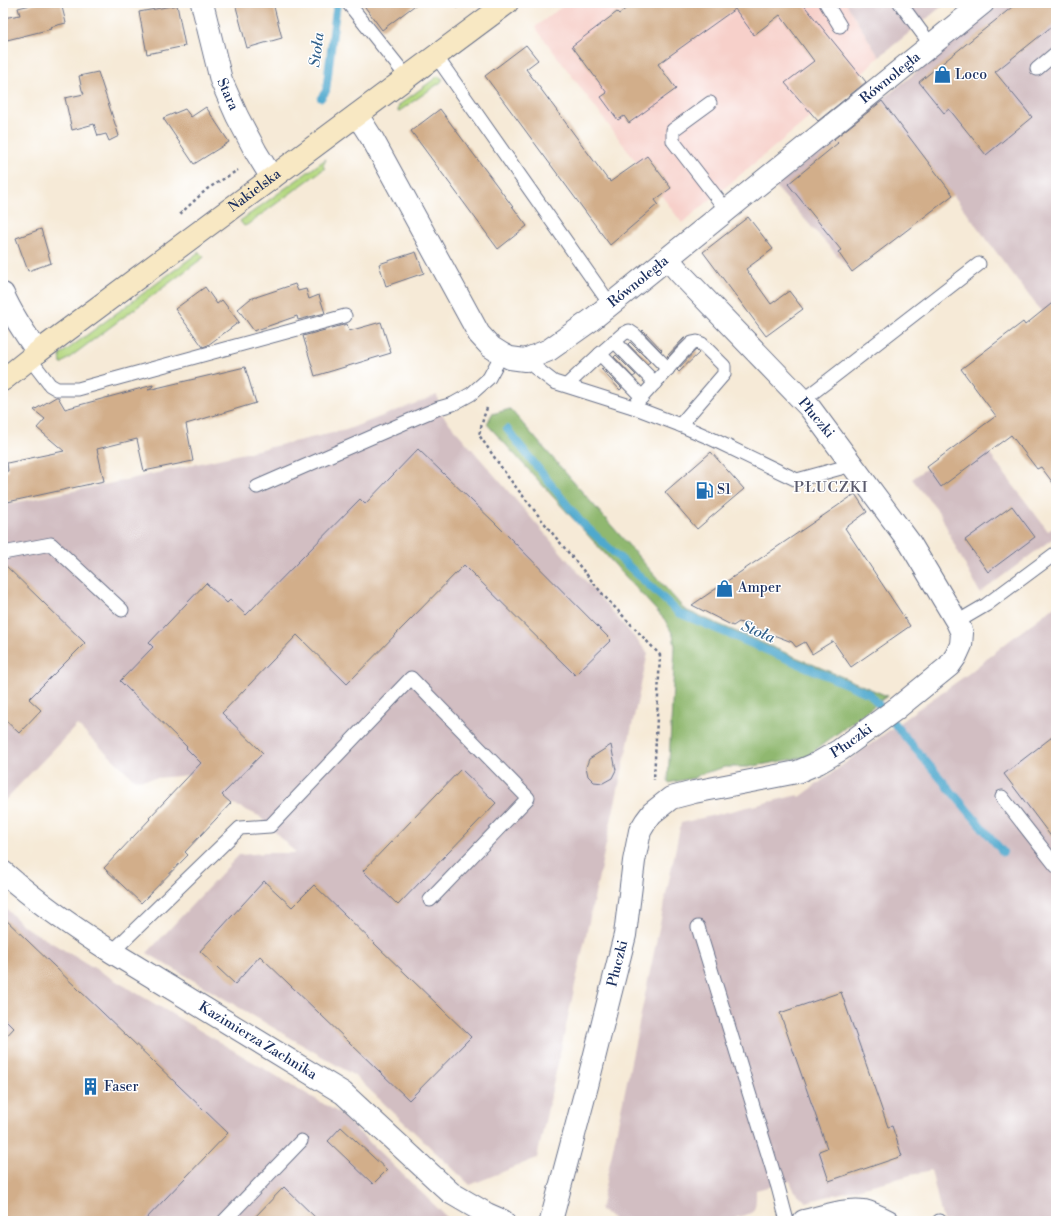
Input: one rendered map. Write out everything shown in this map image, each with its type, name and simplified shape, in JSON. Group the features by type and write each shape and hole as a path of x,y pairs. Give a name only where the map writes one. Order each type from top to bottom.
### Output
{"street":[{"name":"Stara","path":"202,3 221,80 256,152 272,178"},
{"name":"Nakielska","path":"3,380 34,355 507,3"},
{"name":"Równoległa","path":"525,360 549,350 590,321 983,3"},
{"path":"357,115 373,140 479,334 491,347 502,354 510,358 525,360"},
{"name":"Płuczki","path":"551,1221 625,935 634,860 640,831 652,813 671,798 741,782 777,777 797,772 818,763 840,750 896,709 937,676 949,666 962,645 962,633 957,622 910,543 810,408 668,259"},
{"path":"3,294 23,330 34,355"},
{"name":"Kazimierza Zachnika","path":"3,872 20,887 75,929 343,1093 451,1193 487,1214 504,1221"},
{"path":"804,1221 848,1211 865,1211 888,1221"}],"lane":[{"path":"348,3 407,77"},
{"path":"826,3 840,26"},
{"path":"900,3 931,45"},
{"path":"1037,69 1056,53"},
{"path":"436,56 610,304"},
{"path":"710,103 673,130 673,141 727,211"},
{"path":"802,401 979,264"},
{"path":"34,355 45,380 50,386 57,389 78,389 345,316"},
{"path":"567,385 626,331 632,333 668,369"},
{"path":"614,341 655,383"},
{"path":"633,407 692,343 697,342 702,344 724,366 725,369 723,376 680,425"},
{"path":"257,487 420,416 453,404 471,394 489,378 502,354"},
{"path":"600,354 642,397"},
{"path":"525,360 554,382 633,407 680,425 797,480 852,465"},
{"path":"3,553 51,544 122,610"},
{"path":"957,622 986,605 1056,553"},
{"path":"112,952 240,828 270,826 411,678 528,798 430,900"},
{"path":"1002,797 1056,866"},
{"path":"698,927 778,1187 787,1221"},
{"path":"224,1221 301,1141"}],"path":[{"path":"489,378 492,397 484,416 479,435 508,477 553,534 606,598 660,655 652,813"}],"shaded area":[{"path":"567,3 846,3 879,57 861,75 682,223 535,27"},
{"path":"846,3 946,3 879,57"},
{"path":"1002,3 1056,3 1056,331 953,195 852,272 775,186"},
{"path":"437,395 439,408 444,417 648,653 537,1158 470,1185 355,1076 147,953 239,855 296,853 259,816 231,803 200,774 135,780 77,725 3,802 3,505 108,484 346,430"},
{"path":"973,433 1048,531 1055,527 1056,530 1056,536 980,593 954,544 941,515 912,479"},
{"path":"1056,605 1056,1221 943,1221 931,1170 806,1202 794,1190 790,1181 756,1190 755,1207 752,1213 724,1221 616,1221 600,1210 681,823 798,795 800,797 915,711 968,674"},
{"path":"3,906 25,927 339,1113 451,1221 3,1221"}],"green space":[{"path":"438,76 443,79 441,82 398,112 399,105"},
{"path":"326,159 323,166 325,168 247,225 244,226 240,221"},
{"path":"199,252 204,257 61,364 60,355"},
{"path":"510,409 685,610 887,696 806,757 748,767 725,767 701,774 694,778 668,783 675,646 673,635 665,620 487,424 492,414"}],"building":[{"path":"39,3 61,3 66,23 50,27 51,29 3,41 3,18 20,15 18,8"},
{"path":"235,3 273,3 282,38 247,48"},
{"path":"362,3 418,3 382,30"},
{"path":"633,3 802,3 866,82 818,121 785,83 814,61 780,15 754,35 735,9 658,64 676,89 629,123 624,116 618,120 601,97 607,93 572,46 617,12 619,14"},
{"path":"1017,3 1056,3 1056,23 995,72 1032,117 986,155 949,109 944,113 919,82"},
{"path":"177,5 185,46 147,54 139,12"},
{"path":"526,45 538,60 526,69 610,182 647,156 671,188 655,200 658,204 610,245 485,76"},
{"path":"98,72 119,136 109,141 106,134 98,136 94,124 72,130 65,98 84,94 79,76"},
{"path":"882,101 953,195 852,272 838,252 841,250 788,184 838,143 834,139"},
{"path":"206,107 229,142 194,164 163,118 185,109 191,117"},
{"path":"440,109 527,226 498,249 411,131"},
{"path":"748,217 773,249 746,269 771,304 789,291 803,309 766,336 703,252"},
{"path":"41,229 51,263 28,271 16,238"},
{"path":"416,252 424,273 386,286 379,264"},
{"path":"295,284 298,291 306,289 309,299 319,295 325,313 298,320 297,316 254,331 238,309 250,299"},
{"path":"205,287 217,304 222,300 239,322 208,345 203,347 175,309"},
{"path":"1056,300 1056,487 1041,467 1037,469 1011,435 941,487 927,467 996,416 961,369 1023,322 1025,325"},
{"path":"381,322 391,353 315,376 303,336 347,324 349,331"},
{"path":"643,330 662,350 661,351 642,331"},
{"path":"685,338 668,357 667,356"},
{"path":"630,342 650,362 647,364 628,344"},
{"path":"696,350 699,353 679,372 677,370"},
{"path":"616,355 636,375 633,377 614,357"},
{"path":"245,367 256,403 186,424 193,461 144,471 137,439 97,449 104,481 3,503 3,472 8,471 7,463 64,451 37,428 45,419 34,410 56,397 58,397 65,409 153,385 148,390"},
{"path":"602,368 622,388 620,390 601,369"},
{"path":"418,449 497,525 611,640 575,675 464,565 347,684 297,635 222,713 263,753 222,795 231,803 185,852 188,855 141,903 104,868 201,763 186,748 187,747 120,681 153,647 149,643 206,583 227,603 230,600 246,615 360,499 365,504"},
{"path":"711,452 744,489 697,529 665,492"},
{"path":"855,494 867,512 845,528 910,626 851,667 833,641 812,654 805,642 796,647 792,642 739,622 733,626 692,605"},
{"path":"1012,506 1035,537 988,572 965,540"},
{"path":"3,563 85,643 29,699 41,710 19,733 3,718"},
{"path":"1056,734 1056,843 1004,774"},
{"path":"611,745 616,770 612,778 603,783 594,782 588,776 586,767 589,759"},
{"path":"461,769 496,803 398,905 363,871"},
{"path":"264,881 292,907 314,885 471,1037 409,1100 260,956 235,984 200,951"},
{"name":"Faser","path":"3,917 228,1133 144,1221 3,1221 3,1040 14,1028 3,1017"},
{"path":"841,992 888,1127 892,1126 902,1156 829,1181 819,1151 827,1148 780,1013"},
{"path":"341,1127 387,1170 373,1184 328,1141"},
{"path":"284,1187 319,1221 251,1221"}],"waterway":[{"name":"Stoła","path":"321,98 326,91 337,4"},
{"name":"Stoła","path":"507,429 580,521 679,613 870,694 1003,852"}],"place":[{"name":"Loco","path":"942,75"},
{"name":"S1","path":"704,490"},
{"name":"Amper","path":"725,588"},
{"name":"Faser","path":"91,1087"}],"district":[{"name":"PŁUCZKI","path":"831,487"}]}
